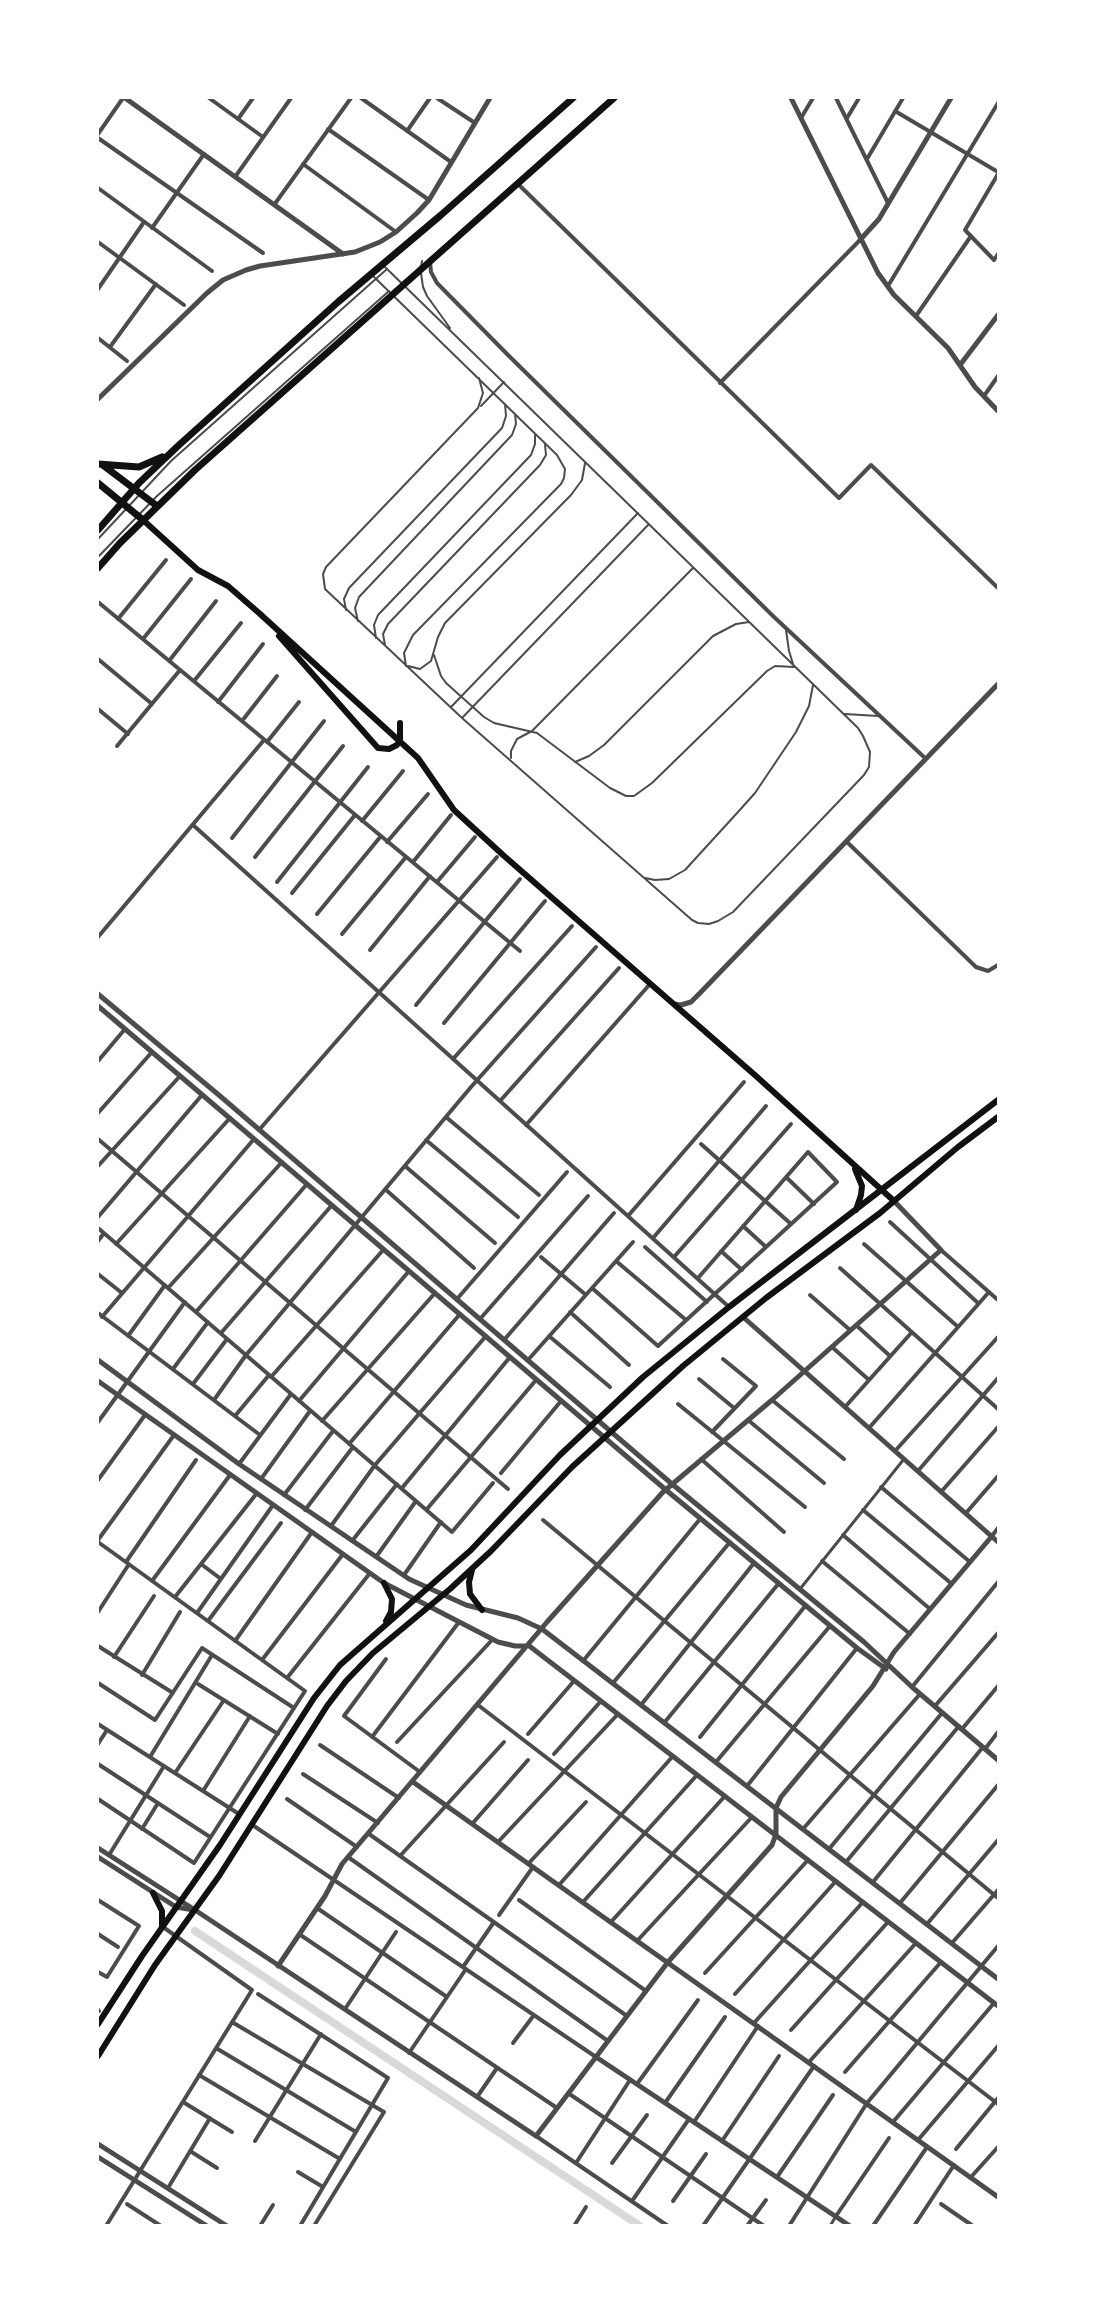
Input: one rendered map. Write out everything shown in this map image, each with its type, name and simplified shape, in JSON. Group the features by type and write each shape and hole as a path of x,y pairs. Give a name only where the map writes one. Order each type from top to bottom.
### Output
{"main road":[{"path":"98,530 179,445 573,98"},
{"path":"98,568 154,504 614,98"},
{"path":"99,463 139,467 156,461 179,445"},
{"path":"99,463 154,504"},
{"path":"98,483 125,503 198,570 228,586 259,613 418,758 454,810 769,1087 894,1201"},
{"path":"259,613 374,746 382,750 389,749 400,741"},
{"path":"400,723 400,741"},
{"path":"98,2024 327,1681 357,1648 486,1535 542,1473 643,1377 729,1307 999,1100"},
{"path":"98,2056 148,1975 195,1910 327,1706 346,1681 374,1653 472,1570 604,1436 683,1366 894,1201 958,1147 999,1118"},
{"path":"851,1163 860,1177 862,1186 855,1212"},
{"path":"472,1570 469,1582 470,1594 482,1610"},
{"path":"384,1583 392,1599 392,1605 384,1624"},
{"path":"153,1893 162,1911 162,1926"}],"street":[{"path":"263,253 98,136 124,98 343,254"},
{"path":"209,98 263,137"},
{"path":"238,118 253,98"},
{"path":"235,177 291,98"},
{"path":"274,205 351,98"},
{"path":"361,98 451,162"},
{"path":"407,131 430,98"},
{"path":"437,98 475,123"},
{"path":"98,399 223,280 260,266 369,248 396,232 429,200 490,98"},
{"path":"791,98 860,240 888,287 948,348 975,387 999,411"},
{"path":"801,118 813,98"},
{"path":"836,98 888,203"},
{"path":"847,118 859,98"},
{"path":"867,159 903,98"},
{"path":"720,383 876,224 951,98"},
{"path":"888,287 999,103"},
{"path":"895,111 999,173 965,231 994,260 999,254"},
{"path":"328,129 429,200"},
{"path":"152,228 204,154"},
{"path":"303,164 396,232"},
{"path":"517,183 839,498 872,465 999,588"},
{"path":"98,188 212,272"},
{"path":"98,290 144,222"},
{"path":"916,316 971,236"},
{"path":"98,242 184,305"},
{"path":"424,264 437,283 516,363 786,627 925,758"},
{"path":"110,348 156,284"},
{"path":"960,365 999,315"},
{"path":"98,338 127,361"},
{"path":"984,396 999,376"},
{"path":"118,619 166,560"},
{"path":"143,639 191,579"},
{"path":"168,661 216,601"},
{"path":"98,602 520,951"},
{"path":"194,681 241,623"},
{"path":"218,702 263,644"},
{"path":"98,659 152,704"},
{"path":"117,747 180,670"},
{"path":"242,721 277,676"},
{"path":"672,1004 681,1005 691,1002 999,684"},
{"path":"98,937 300,702"},
{"path":"98,709 128,734"},
{"path":"232,838 324,721"},
{"path":"255,857 343,746"},
{"path":"277,882 368,767"},
{"path":"362,820 403,771"},
{"path":"387,842 428,794"},
{"path":"292,893 355,815"},
{"path":"412,862 451,815"},
{"path":"193,825 729,1307"},
{"path":"317,914 381,836"},
{"path":"437,882 475,837"},
{"path":"847,842 976,967 988,971 999,965"},
{"path":"342,934 406,857"},
{"path":"259,1130 497,857"},
{"path":"370,950 430,876"},
{"path":"416,1005 520,879"},
{"path":"444,1023 544,901"},
{"path":"453,1059 572,926"},
{"path":"214,1400 246,1355 426,1140 596,947"},
{"path":"500,1101 619,968"},
{"path":"526,1125 650,984"},
{"path":"98,994 672,1484 864,1642 886,1666"},
{"path":"98,1007 666,1490 857,1648 886,1666 999,1760"},
{"path":"98,1061 125,1029"},
{"path":"98,1113 152,1052"},
{"path":"98,1166 180,1076"},
{"path":"628,1216 744,1082"},
{"path":"98,1217 202,1095"},
{"path":"653,1238 766,1106"},
{"path":"446,1117 538,1195"},
{"path":"116,1244 230,1118"},
{"path":"674,1257 791,1124"},
{"path":"98,1139 508,1489"},
{"path":"102,1317 254,1139"},
{"path":"426,1140 518,1217"},
{"path":"701,1144 791,1224"},
{"path":"591,1288 658,1346 837,1182 808,1152 698,1278"},
{"path":"128,1336 166,1287 214,1238 282,1162"},
{"path":"405,1166 495,1243"},
{"path":"457,1299 567,1172"},
{"path":"786,1177 814,1203"},
{"path":"196,1312 307,1184"},
{"path":"385,1189 474,1268"},
{"path":"480,1319 588,1196"},
{"path":"894,1201 941,1250 999,1300"},
{"path":"221,1333 332,1205"},
{"path":"504,1340 614,1213"},
{"path":"890,1222 978,1303"},
{"path":"742,1226 766,1247"},
{"path":"98,1228 452,1532 493,1483"},
{"path":"98,1241 104,1233"},
{"path":"528,1360 633,1242"},
{"path":"864,1244 957,1326"},
{"path":"645,1247 707,1302"},
{"path":"235,1416 384,1249"},
{"path":"278,1966 317,1908 339,1868 597,1565 666,1490 772,1400 941,1250"},
{"path":"721,1251 742,1270"},
{"path":"541,1257 586,1295"},
{"path":"616,1261 686,1320"},
{"path":"840,1268 999,1410"},
{"path":"299,1401 409,1271"},
{"path":"98,1274 122,1293"},
{"path":"869,1428 989,1292"},
{"path":"322,1421 435,1293"},
{"path":"810,1295 850,1330"},
{"path":"98,1422 184,1302"},
{"path":"570,1312 629,1365"},
{"path":"98,1313 260,1435"},
{"path":"305,1510 351,1445 460,1314"},
{"path":"743,1317 999,1542"},
{"path":"173,1369 208,1322"},
{"path":"856,1325 890,1356"},
{"path":"845,1407 912,1332"},
{"path":"331,1526 375,1465 486,1336"},
{"path":"549,1336 610,1387"},
{"path":"895,1451 999,1337"},
{"path":"193,1384 227,1339"},
{"path":"832,1347 869,1380"},
{"path":"402,1488 510,1357"},
{"path":"712,1431 756,1386 723,1359"},
{"path":"98,1360 239,1464 404,1575 443,1596 482,1610 518,1618 542,1629 999,1978"},
{"path":"918,1471 999,1378"},
{"path":"427,1510 537,1379"},
{"path":"699,1379 734,1408"},
{"path":"98,1381 384,1583 492,1640 510,1646 528,1646 997,2004 893,2122"},
{"path":"239,1464 291,1394"},
{"path":"772,1400 844,1459"},
{"path":"501,1473 562,1401"},
{"path":"678,1404 805,1507"},
{"path":"261,1479 310,1411"},
{"path":"98,1480 145,1415"},
{"path":"748,1420 824,1483"},
{"path":"941,1492 999,1427"},
{"path":"284,1495 333,1431"},
{"path":"98,1799 194,1863 305,1691 98,1541 174,1435"},
{"path":"702,1459 784,1532"},
{"path":"800,1589 904,1459"},
{"path":"98,1612 127,1563 196,1460"},
{"path":"152,1581 230,1474"},
{"path":"966,1513 999,1476"},
{"path":"352,1541 397,1484"},
{"path":"881,1487 970,1562"},
{"path":"175,1598 257,1494"},
{"path":"376,1557 416,1500"},
{"path":"197,1613 273,1505"},
{"path":"863,1510 952,1584"},
{"path":"583,1661 701,1518"},
{"path":"543,1520 999,1899"},
{"path":"404,1575 441,1522"},
{"path":"208,1622 281,1523"},
{"path":"536,2136 668,1962 772,1845 776,1834 776,1808 784,1792 873,1686 930,1609 999,1528"},
{"path":"236,1641 312,1532"},
{"path":"843,1535 930,1609"},
{"path":"613,1683 730,1542"},
{"path":"262,1660 343,1554"},
{"path":"822,1561 910,1634"},
{"path":"641,1705 754,1563"},
{"path":"201,1564 221,1579"},
{"path":"287,1678 370,1573"},
{"path":"786,1589 792,1582"},
{"path":"912,1687 999,1582"},
{"path":"664,1723 779,1583"},
{"path":"114,1657 154,1596"},
{"path":"700,1737 806,1605"},
{"path":"142,1675 180,1612"},
{"path":"372,1737 459,1622"},
{"path":"716,1762 830,1626"},
{"path":"935,1706 999,1633"},
{"path":"397,1742 492,1640"},
{"path":"98,1646 172,1693"},
{"path":"98,1683 155,1720 202,1648 294,1708"},
{"path":"747,1786 857,1648"},
{"path":"150,1757 212,1655"},
{"path":"386,1659 344,1716 421,1773"},
{"path":"528,1734 574,1681"},
{"path":"198,1684 278,1734"},
{"path":"846,1862 960,1728 999,1686"},
{"path":"802,1829 920,1694"},
{"path":"175,1773 224,1700"},
{"path":"554,1754 601,1701"},
{"path":"477,1705 998,2101 956,2149"},
{"path":"829,1849 942,1712"},
{"path":"498,1842 563,1770 618,1714"},
{"path":"203,1791 250,1716"},
{"path":"98,1724 240,1814"},
{"path":"98,1744 107,1730"},
{"path":"873,1882 999,1732"},
{"path":"400,1856 504,1742"},
{"path":"320,1745 400,1798"},
{"path":"559,1885 673,1756"},
{"path":"472,1824 528,1760"},
{"path":"98,1764 210,1837"},
{"path":"109,1855 164,1766"},
{"path":"303,1774 378,1823"},
{"path":"583,1902 698,1775"},
{"path":"413,1782 999,2197"},
{"path":"900,1903 999,1785"},
{"path":"611,1922 725,1796"},
{"path":"287,1799 357,1847"},
{"path":"499,1915 531,1865 586,1802"},
{"path":"142,1829 158,1803"},
{"path":"637,1941 752,1816"},
{"path":"252,1824 850,2226"},
{"path":"369,1834 627,2016"},
{"path":"927,1923 999,1840"},
{"path":"98,1848 536,2136 668,2226"},
{"path":"98,1857 176,1907 195,1910"},
{"path":"348,1857 608,2041"},
{"path":"705,1973 808,1859"},
{"path":"735,1994 836,1881"},
{"path":"952,1943 999,1890"},
{"path":"98,1900 139,1926 107,1977 98,1972"},
{"path":"519,1900 646,1991"},
{"path":"632,2201 756,2025 863,1902"},
{"path":"317,1908 447,1997"},
{"path":"409,2053 494,1922"},
{"path":"791,2030 889,1922"},
{"path":"106,2226 252,1990 162,1926"},
{"path":"345,2010 396,1932"},
{"path":"98,1934 118,1947"},
{"path":"299,1934 557,2108"},
{"path":"809,2062 916,1943"},
{"path":"789,2226 867,2103 999,1946"},
{"path":"845,2072 941,1962"},
{"path":"258,1994 388,2078 300,2226"},
{"path":"637,2084 698,2000"},
{"path":"513,2043 534,2015"},
{"path":"665,2103 726,2017"},
{"path":"232,2022 384,2112 314,2226"},
{"path":"255,2141 321,2034"},
{"path":"918,2140 999,2046"},
{"path":"216,2048 356,2132"},
{"path":"722,2141 778,2056"},
{"path":"703,2226 814,2066"},
{"path":"477,2097 497,2068"},
{"path":"199,2075 340,2159"},
{"path":"576,2163 630,2080"},
{"path":"568,2093 764,2226"},
{"path":"777,2177 833,2095"},
{"path":"183,2102 232,2132"},
{"path":"612,2163 647,2115"},
{"path":"168,2188 210,2118"},
{"path":"830,2226 889,2138"},
{"path":"98,2144 227,2226"},
{"path":"873,2226 927,2146"},
{"path":"971,2177 999,2147"},
{"path":"190,2151 217,2168"},
{"path":"673,2201 706,2154"},
{"path":"98,2157 207,2226"},
{"path":"916,2224 954,2166"},
{"path":"298,2172 323,2187"},
{"path":"747,2226 766,2200"},
{"path":"127,2204 161,2226"},
{"path":"941,2204 973,2226"},
{"path":"260,2226 273,2205"},
{"path":"574,2226 586,2206"}],"lane":[{"path":"424,264 423,287 455,335"},
{"path":"384,266 504,382 693,568 795,666 864,736 870,752 869,767 789,856 733,912 718,921 709,924 698,923 643,877 462,718 325,589 323,574 326,567 504,382"},
{"path":"136,491 373,276 545,443 562,462 564,478 561,484 413,635 404,653 406,666"},
{"path":"478,408 483,393 479,378"},
{"path":"346,610 344,599 349,588 502,428 506,416 504,403"},
{"path":"358,622 355,608 359,597 512,435 516,424 516,414"},
{"path":"376,638 374,625 378,615 531,455 535,444 534,432"},
{"path":"386,648 383,634 388,624 540,465 546,455 545,443"},
{"path":"406,666 420,669 431,662 445,623 571,495 582,480 585,462"},
{"path":"98,539 125,503"},
{"path":"451,707 638,513"},
{"path":"98,557 140,518"},
{"path":"462,718 649,524"},
{"path":"511,760 511,751 517,739 532,731 693,568"},
{"path":"575,762 589,756 604,745 713,636 736,624 749,622"},
{"path":"786,627 789,651 795,666"},
{"path":"434,655 441,676 472,708 494,723 532,731 544,737 618,793 634,796 652,783 767,671 775,666 795,666"},
{"path":"643,877 655,880 669,879 677,875 685,870 715,839 755,793 796,732 809,706 813,685"},
{"path":"843,714 881,716"}],"waterway":[{"path":"195,1931 640,2226"}]}
